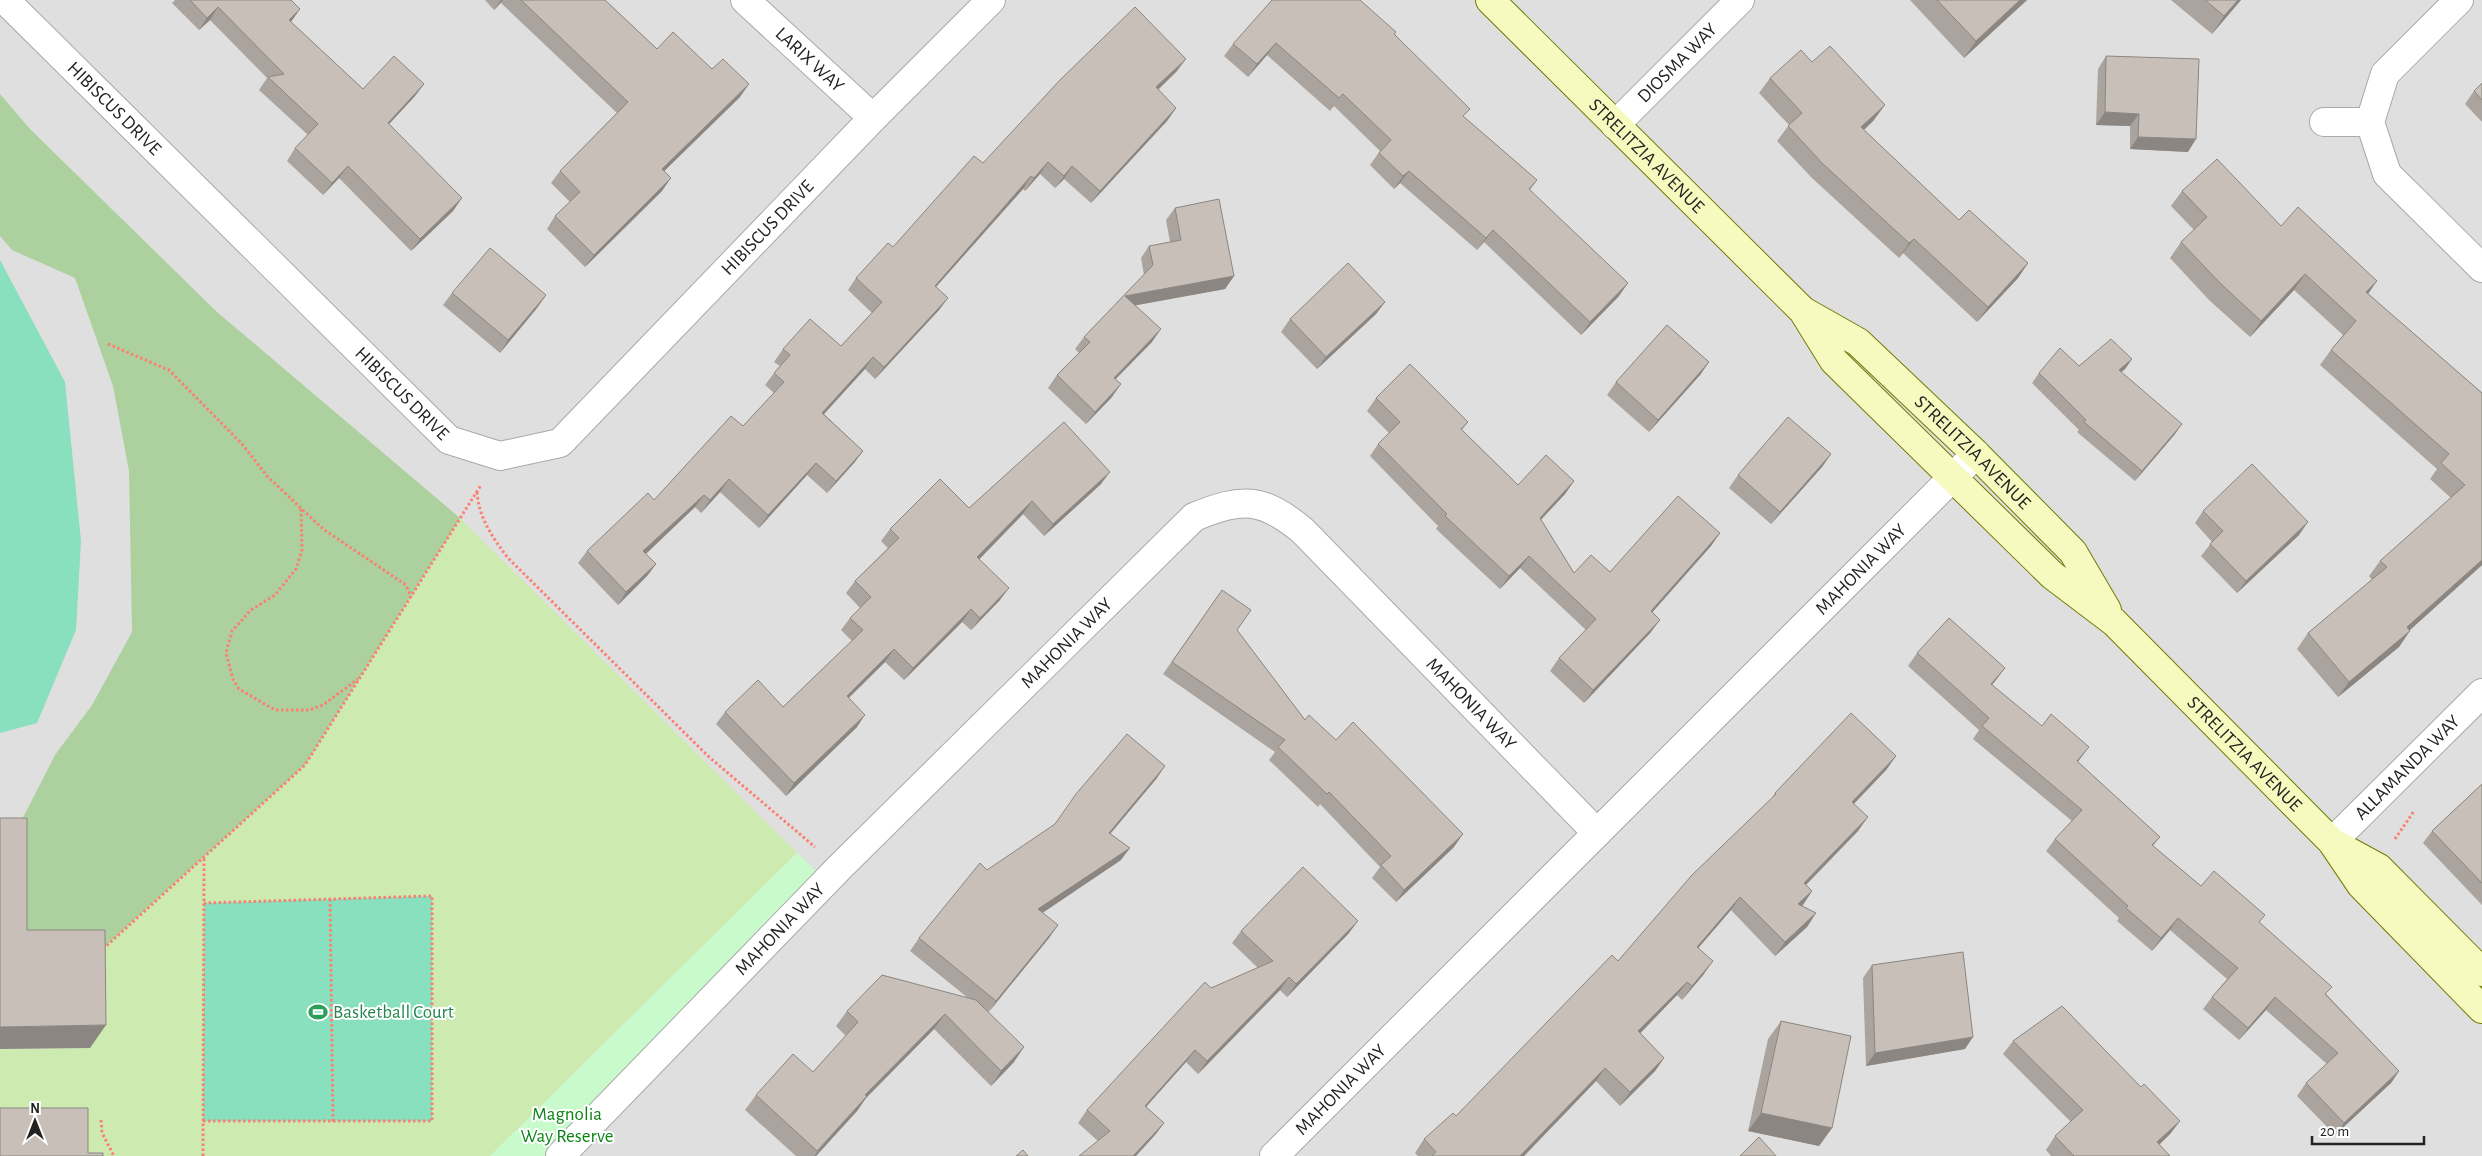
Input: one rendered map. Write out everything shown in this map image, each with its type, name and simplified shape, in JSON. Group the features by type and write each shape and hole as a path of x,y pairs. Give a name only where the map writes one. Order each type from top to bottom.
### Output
{"street":[{"name":"HIBISCUS DRIVE","path":"5,0 449,440 500,456 560,443 873,118 992,0"},
{"name":"LARIX WAY","path":"744,0 873,118"},
{"name":"STRELITZIA AVENUE","path":"1490,0 1614,125 1804,311 1858,342 1976,454 2073,552 2114,622"},
{"name":"DIOSMA WAY","path":"1614,125 1740,0"},
{"path":"2459,0 2385,74 2370,122 2387,174 2482,268"},
{"path":"2324,122 2370,122"},
{"name":"STRELITZIA AVENUE","path":"1804,311 1834,361 1951,478 2052,575 2114,622 2332,842 2361,885 2482,1009"},
{"name":"MAHONIA WAY","path":"1274,1156 1976,454"},
{"name":"MAHONIA WAY","path":"560,1156 839,868 1194,517 1225,504 1252,503 1283,514 1303,531 1598,833"},
{"name":"ALLAMANDA WAY","path":"2332,842 2482,693"},
{"name":"STRELITZIA AVENUE","path":"2332,842 2379,868 2482,972"}],"path":[{"path":"108,344 169,370 236,438 267,476 323,530 406,585 411,596"},
{"path":"98,952 305,765 500,456"},
{"path":"477,491 478,508 490,535 508,558 709,757 839,868"},
{"path":"301,508 302,550 296,569 275,595 251,610 232,631 226,653 233,679 238,688 275,710 309,710 323,706 361,677"},
{"path":"2389,847 2417,806"},
{"path":"203,1156 204,857"},
{"path":"203,1121 432,1121 432,896 204,903"},
{"path":"330,899 333,1122"},
{"path":"101,1120 102,1132 114,1156"}],"shaded area":[{"path":"0,0 2482,0 2482,1156 0,1156"}],"green space":[{"path":"0,94 30,129 217,312 460,518 305,765 102,949 11,953 11,841 55,755 92,705 132,632 129,471 113,386 75,278 12,250 0,236"},
{"path":"0,260 65,382 81,541 76,630 37,723 0,733"},
{"path":"460,518 797,853 490,1156 84,1156 0,1114 0,1049 90,1048 89,953 305,765","holes":["432,897 333,1122 204,903"]},
{"name":"Magnolia Way Reserve","path":"797,853 833,886 581,1156 490,1156"},
{"name":"Basketball Court","path":"432,896 432,1121 203,1121 204,903"}],"building":[{"path":"190,0 291,0 300,9 289,20 363,89 394,56 424,84 388,123 462,198 420,239 348,166 332,183 295,148 318,124 268,77 284,74 218,7 207,18"},
{"path":"521,0 605,0 657,49 673,32 712,69 723,59 749,84 662,169 671,178 594,255 555,216 580,192 560,171 628,102"},
{"path":"1272,0 1360,0 1396,32 1394,34 1470,109 1463,116 1537,180 1529,189 1628,283 1590,322 1493,230 1486,238 1409,171 1403,176 1379,153 1391,140 1343,94 1339,98 1276,43 1257,64 1233,44"},
{"path":"1937,0 2020,0 1976,41"},
{"path":"2205,0 2238,0 2224,16"},
{"path":"1135,7 1186,59 1156,87 1176,108 1100,191 1072,166 1064,176 1048,162 1034,178 1031,176 935,286 948,298 884,367 873,357 822,413 863,451 836,481 816,463 768,515 729,479 710,500 704,495 643,551 656,564 626,592 587,551 648,493 654,500 731,416 743,426 784,382 774,373 790,355 783,349 810,319 841,346 882,302 856,278 888,243 893,247 974,156 983,163 1060,80"},
{"path":"1830,46 1885,105 1861,127 1959,220 1969,210 2028,263 1988,307 1914,239 1909,243 1822,163 1788,126 1802,113 1770,78 1801,50 1812,62"},
{"path":"2106,56 2199,59 2196,139 2138,137 2139,114 2105,112"},
{"path":"2482,83 2482,100 2474,91"},
{"path":"2217,159 2281,226 2298,207 2377,281 2366,292 2482,393 2482,560 2407,627 2410,631 2349,682 2308,633 2387,567 2380,561 2465,485 2441,463 2449,454 2331,350 2356,321 2305,274 2261,321 2221,284 2181,242 2207,217 2182,191"},
{"path":"1219,199 1234,276 1125,296 1161,329 1114,378 1121,384 1095,412 1057,375 1090,342 1084,337 1153,265 1149,246 1181,240 1175,208"},
{"path":"490,248 546,295 508,340 452,293"},
{"path":"1348,263 1385,302 1326,357 1290,319"},
{"path":"1667,325 1709,362 1658,420 1616,382"},
{"path":"2111,339 2132,359 2119,370 2182,424 2142,471 2084,422 2086,420 2039,373 2060,348 2079,366"},
{"path":"1410,364 1468,422 1461,429 1518,485 1546,455 1574,481 1540,518 1574,573 1591,555 1610,572 1678,496 1720,533 1651,611 1660,620 1593,690 1559,658 1596,619 1529,556 1509,576 1445,516 1447,514 1378,444 1400,422 1376,398"},
{"path":"1788,417 1831,454 1780,512 1738,475"},
{"path":"1064,422 1110,472 1053,524 1032,501 977,557 1009,588 980,618 971,609 913,668 894,649 847,696 865,715 794,783 725,712 758,680 783,707 863,630 850,618 871,597 855,581 899,538 890,529 940,479 969,508"},
{"path":"2252,464 2308,522 2246,581 2210,544 2223,531 2203,511"},
{"path":"1222,590 1251,610 1237,630 1305,720 1309,715 1336,740 1353,722 1463,834 1404,890 1381,865 1391,856 1329,792 1327,794 1278,747 1285,740 1172,662"},
{"path":"1949,618 2005,668 1991,684 2042,726 2051,714 2089,747 2077,761 2160,837 2152,845 2201,886 2214,871 2265,915 2259,922 2332,987 2325,994 2399,1071 2344,1123 2306,1083 2338,1053 2275,997 2248,1028 2212,997 2238,968 2178,918 2161,938 2126,908 2128,906 2055,839 2082,810 1982,726 1989,718 1917,653"},
{"path":"1851,713 1896,756 1852,802 1868,817 1804,883 1812,891 1798,904 1816,913 1785,942 1740,897 1697,947 1713,961 1692,986 1687,982 1638,1031 1664,1058 1630,1092 1605,1068 1520,1156 1432,1156 1436,1152 1424,1139 1453,1113 1456,1116 1612,955 1618,961 1692,875 1776,794"},
{"path":"1127,734 1165,766 1109,833 1130,848 1038,909 1058,925 996,1001 919,938 980,863 987,870 1055,824 1076,794"},
{"path":"2482,784 2482,883 2432,831"},
{"path":"0,818 27,818 27,930 105,930 106,1025 0,1027"},
{"path":"1303,867 1358,921 1296,984 1289,977 1207,1061 1195,1050 1145,1106 1164,1123 1133,1156 1079,1156 1110,1131 1087,1110 1205,982 1211,988 1273,961 1241,931"},
{"path":"1963,952 1973,1037 1875,1053 1872,965"},
{"path":"882,975 976,1000 1024,1047 1001,1071 945,1014 865,1095 867,1096 817,1151 756,1095 793,1054 813,1072 858,1022 847,1011"},
{"path":"2062,1006 2141,1087 2144,1084 2180,1121 2157,1142 2170,1156 2074,1156 2055,1136 2083,1110 2013,1041"},
{"path":"1781,1021 1851,1036 1832,1128 1761,1113"},
{"path":"0,1108 88,1108 88,1153 103,1153 103,1156 0,1156"},
{"path":"1759,1137 1776,1156 1740,1156"},
{"path":"1023,1150 1028,1156 1016,1156"}],"place":[{"name":"Basketball Court","path":"318,1012"}]}
